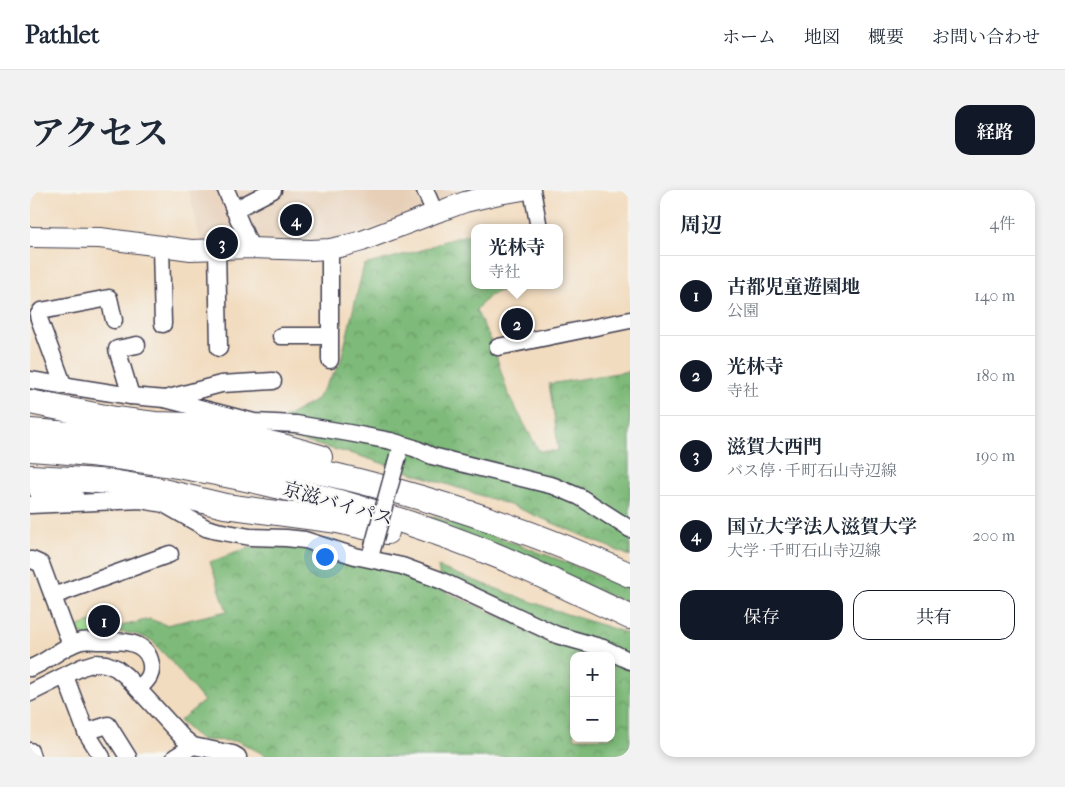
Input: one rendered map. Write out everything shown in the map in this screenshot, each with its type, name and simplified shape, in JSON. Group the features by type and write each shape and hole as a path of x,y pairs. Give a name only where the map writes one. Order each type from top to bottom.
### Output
{"highway":[{"path":"30,402 115,419 155,424 193,425 286,447 386,476 434,502"},
{"name":"京滋バイパス","path":"30,431 93,435 226,453 348,479 434,502 550,542 630,575"},
{"name":"京滋バイパス","path":"30,449 142,460 243,478 309,494 405,522 457,541 507,561 630,618"},
{"path":"32,491 70,479 112,482 154,489 225,506 338,521 422,542 593,600"}],"main road":[{"path":"30,236 100,238 191,250 250,248 330,249 362,241 465,202 523,190"}],"street":[{"path":"226,190 250,248"},
{"path":"234,210 273,190"},
{"path":"425,190 436,212"},
{"path":"532,190 538,224"},
{"path":"161,247 163,324"},
{"path":"217,249 219,348"},
{"path":"330,249 330,360"},
{"path":"63,384 38,316 41,311 109,298 114,320"},
{"path":"498,347 630,320"},
{"path":"282,336 329,336"},
{"path":"131,396 117,349 137,345"},
{"path":"30,380 131,396 165,399 254,422 296,424 358,434 390,441 399,450"},
{"path":"165,399 221,384 273,380"},
{"path":"399,450 414,448 432,456 554,486 580,497 630,529"},
{"path":"370,555 399,450"},
{"path":"32,491 33,504 140,500 154,502 164,504 206,528 217,532 250,537 305,540 370,555 440,580 557,635 603,648 630,661"},
{"path":"53,596 170,554"},
{"path":"30,560 41,564 71,645"},
{"path":"30,668 71,645 82,641 122,641 135,644 149,655 151,673 148,681 138,689"},
{"path":"30,693 82,667 95,663 106,664 121,672 192,746 233,754 238,757"},
{"path":"65,676 86,732 102,757"},
{"path":"86,732 108,725 128,757"},
{"path":"175,757 192,746"},
{"path":"30,751 32,757"}],"shaded area":[{"path":"189,190 486,190 327,243 201,243"}],"green space":[{"path":"471,234 471,289 504,289 489,296 476,310 493,345 508,394 539,451 558,451 549,384 630,371 630,556 513,506 357,455 261,431 316,400 340,364 364,265 422,250"},
{"path":"435,517 534,550 606,579 630,590 630,604 423,520"},
{"path":"304,545 409,575 553,641 590,652 570,652 570,742 615,742 615,661 630,669 630,757 266,757 238,741 201,740 179,721 204,701 151,640 135,634 118,632 117,627 150,619 166,625 227,611 210,562 248,548"},
{"path":"438,567 554,610 630,634 630,657 578,638 440,578"},
{"path":"112,615 118,632 88,637 80,633 77,627"}],"place":[{"name":"国立大学法人滋賀大学","path":"296,220"},
{"name":"滋賀大西門","path":"222,243"},
{"name":"光林寺","path":"517,324"},
{"name":"古都児童遊園地","path":"104,621"}]}
